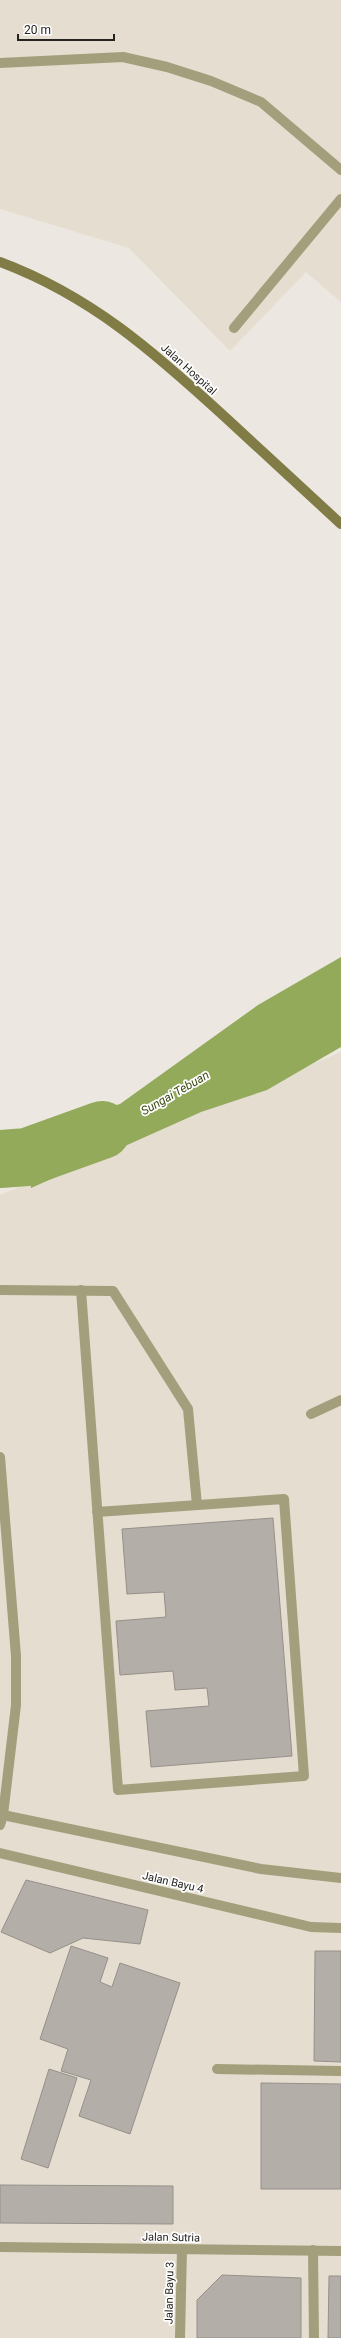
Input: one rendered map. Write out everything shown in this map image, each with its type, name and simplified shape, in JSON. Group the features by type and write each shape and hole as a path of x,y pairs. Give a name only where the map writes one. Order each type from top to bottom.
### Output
{"main road":[{"name":"Jalan Hospital","path":"0,262 63,290 113,322 157,355 341,524"}],"street":[{"path":"0,63 123,57 167,67 211,81 261,102 341,170"},
{"path":"234,328 341,199"},
{"path":"0,1290 113,1290 188,1408 197,1506"},
{"path":"81,1290 97,1512 118,1790 304,1776 284,1499 97,1512"},
{"path":"312,1414 341,1400"},
{"path":"0,1457 16,1656 16,1705 0,1825"},
{"path":"2,1814 261,1869 341,1878"},
{"name":"Jalan Bayu 4","path":"0,1853 311,1927 341,1928"},
{"path":"217,2069 341,2071"},
{"name":"Jalan Sutria","path":"0,2247 341,2250"},
{"name":"Jalan Bayu 3","path":"180,2338 182,2249"},
{"path":"313,2250 314,2338"}],"shaded area":[{"path":"0,0 341,0 341,302 306,272 230,351 129,248 0,209"},
{"path":"341,1052 341,2338 0,2338 0,1195"}],"water":[{"path":"341,957 341,1047 267,1090 201,1112 31,1188 24,1130 120,1104 258,1005"}],"building":[{"path":"273,1518 292,1756 151,1767 146,1711 209,1706 207,1688 175,1690 173,1671 120,1675 116,1621 166,1617 164,1592 127,1594 122,1529"},
{"path":"26,1880 148,1910 140,1944 83,1938 50,1953 1,1932"},
{"path":"71,1946 108,1958 100,1982 112,1987 120,1963 180,1983 130,2134 79,2116 91,2080 61,2071 68,2049 40,2039"},
{"path":"315,1951 341,1951 341,2062 314,2061"},
{"path":"49,2069 77,2078 48,2168 21,2159"},
{"path":"261,2083 341,2084 341,2189 261,2189"},
{"path":"0,2185 173,2186 173,2224 0,2223"},
{"path":"222,2275 301,2278 301,2338 197,2338 197,2300"},
{"path":"329,2276 341,2276 341,2338 328,2338"}],"waterway":[{"name":"Sungai Tebuan","path":"0,1159 27,1157 102,1130"}]}
